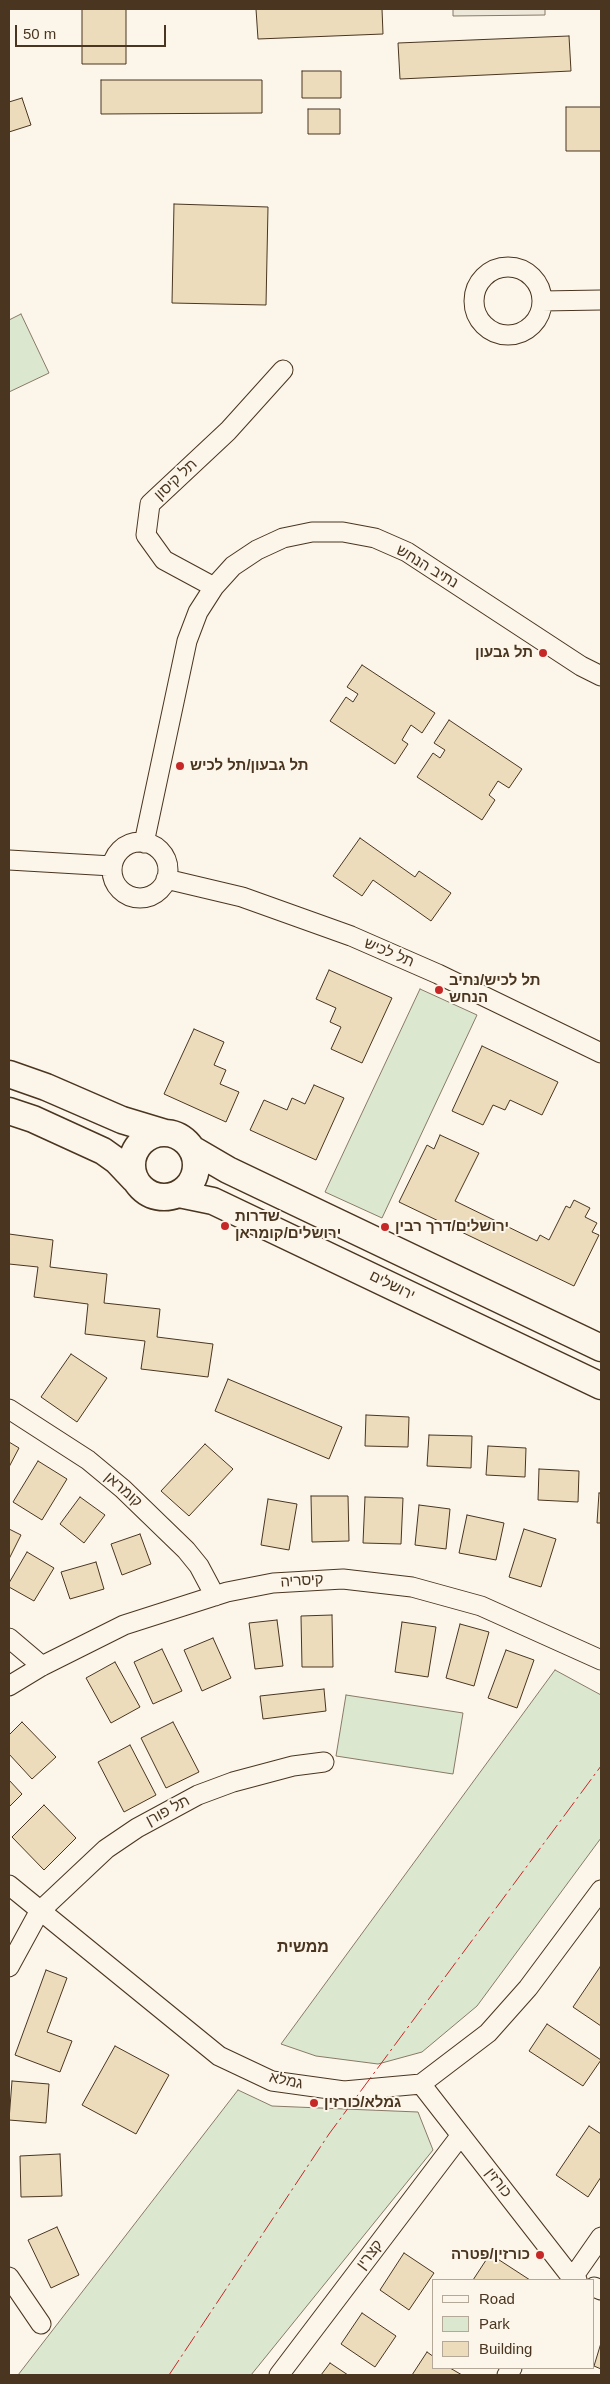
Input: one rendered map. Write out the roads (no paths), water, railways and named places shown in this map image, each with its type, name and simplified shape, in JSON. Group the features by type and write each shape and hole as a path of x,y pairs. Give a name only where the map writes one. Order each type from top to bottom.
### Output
{"main road":[{"path":"9,1074 46,1087 122,1120 176,1135 192,1149 228,1170 601,1348"},
{"path":"9,1111 33,1119 103,1151 117,1161 147,1193 157,1197 179,1194 188,1187 196,1171 196,1159 192,1149"},
{"path":"134,1179 131,1168 136,1148 153,1135 165,1133"},
{"name":"ירושלים","path":"179,1194 213,1201 601,1386"}],"street":[{"path":"542,301 601,300"},
{"name":"תל קיסון","path":"214,587 164,560 146,535 150,504 228,431 283,370"},
{"name":"נתיב הנחש","path":"144,843 187,641 198,612 214,587 233,566 257,550 283,538 312,532 343,532 375,538 407,552 581,666 601,676"},
{"path":"135,843 144,843 156,848 162,854 167,866 166,879 162,887 152,895 140,898 131,897 117,887 112,875 112,866 117,854 123,848 135,843"},
{"path":"9,860 112,866"},
{"name":"תל לכיש","path":"166,879 242,897 351,936 438,974 601,1053"},
{"name":"קומראן","path":"9,1409 88,1460 130,1496 200,1566 215,1596"},
{"name":"קיסריה","path":"9,1686 42,1666 124,1625 215,1596 273,1583 344,1579 412,1587 481,1606 601,1660"},
{"path":"9,1638 42,1666"},
{"name":"תל פורן","path":"9,1967 39,1912 106,1849 168,1810 198,1795 233,1782 293,1766 324,1762"},
{"name":"גמלא","path":"9,1885 39,1912 219,2056 272,2081 344,2091 421,2084"},
{"path":"421,2084 488,2034 528,1988 601,1890"},
{"name":"כורזין","path":"421,2084 572,2279"},
{"name":"קצרין","path":"279,2375 461,2135"},
{"path":"574,2279 601,2238"},
{"path":"9,2277 41,2324"}],"place":[{"name":"תל גבעון","path":"543,653"},
{"name":"תל גבעון/תל לכיש","path":"180,766"},
{"name":"תל לכיש/נתיב הנחש","path":"439,990"},
{"name":"שדרות ירושלים/קומראן","path":"225,1226"},
{"name":"ירושלים/דרך רבין","path":"385,1227"},
{"name":"גמלא/כורזין","path":"314,2103"},
{"name":"כורזין/פטרה","path":"540,2255"}],"district":[{"name":"ממשית","path":"303,1948"}]}
